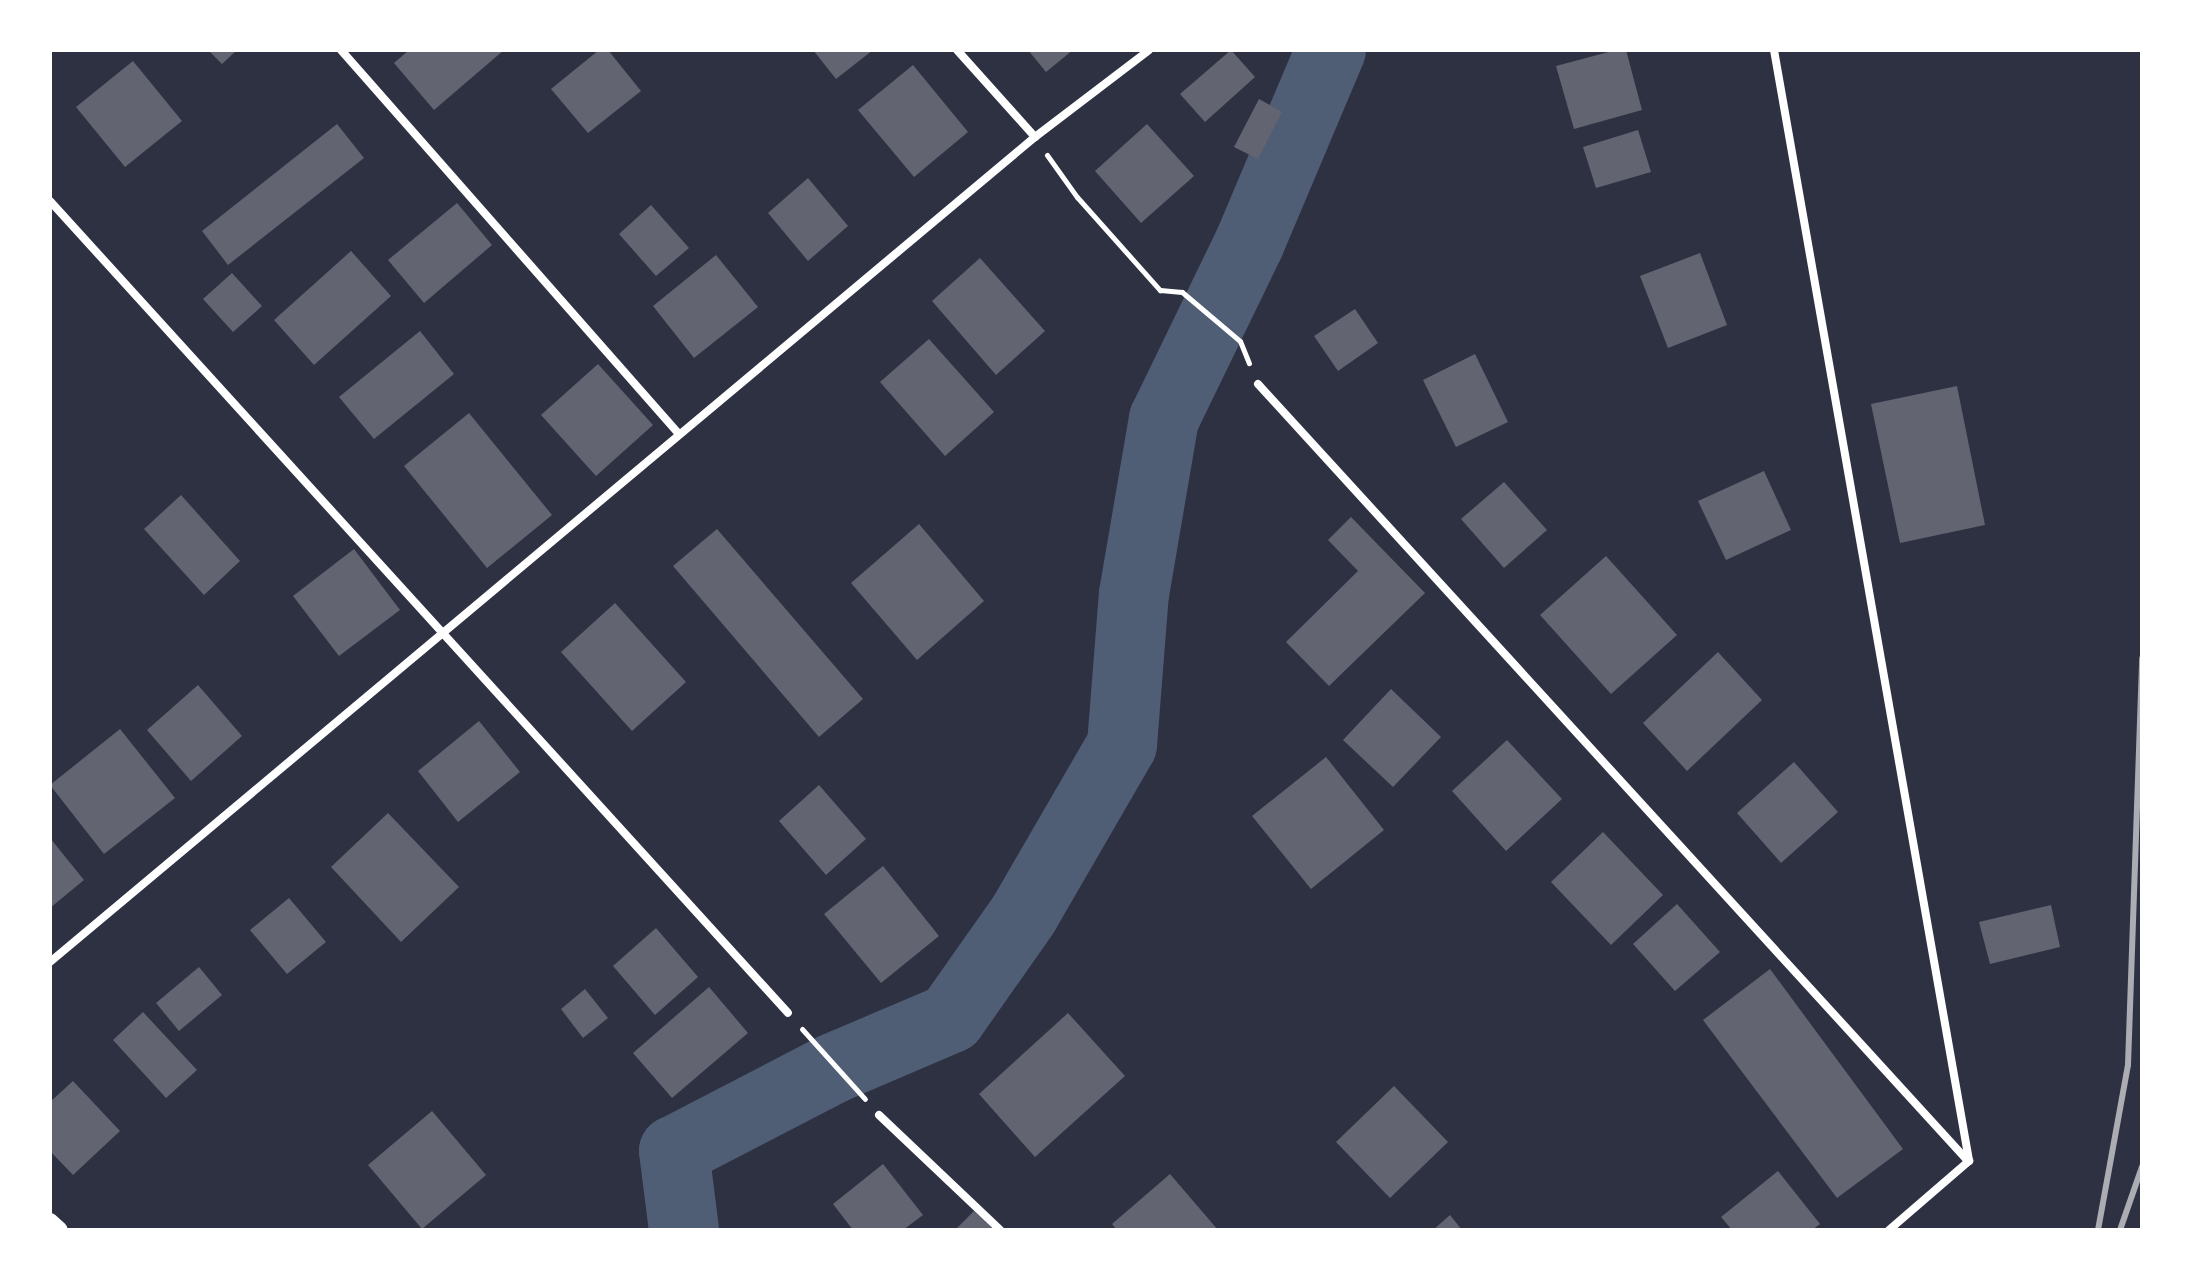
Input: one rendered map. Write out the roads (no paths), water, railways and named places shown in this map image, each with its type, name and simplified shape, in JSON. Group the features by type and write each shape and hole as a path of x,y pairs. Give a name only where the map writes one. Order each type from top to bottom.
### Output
{"main road":[{"path":"50,1221 60,1230"}],"street":[{"path":"341,50 679,434"},
{"path":"957,50 1035,137"},
{"path":"50,962 1035,137 1149,50"},
{"path":"1774,50 1969,1161"},
{"path":"50,201 446,631 788,1013"},
{"path":"1258,384 1969,1161"},
{"path":"879,1115 1000,1230"},
{"path":"1889,1230 1969,1161"}],"waterway":[{"path":"684,1230 674,1151 834,1068 951,1018 1024,914 1122,745 1134,594 1164,419 1249,244 1331,50"}],"railway":[{"path":"2098,1230 2128,1065 2142,658"},
{"path":"2120,1230 2142,1167"}]}
